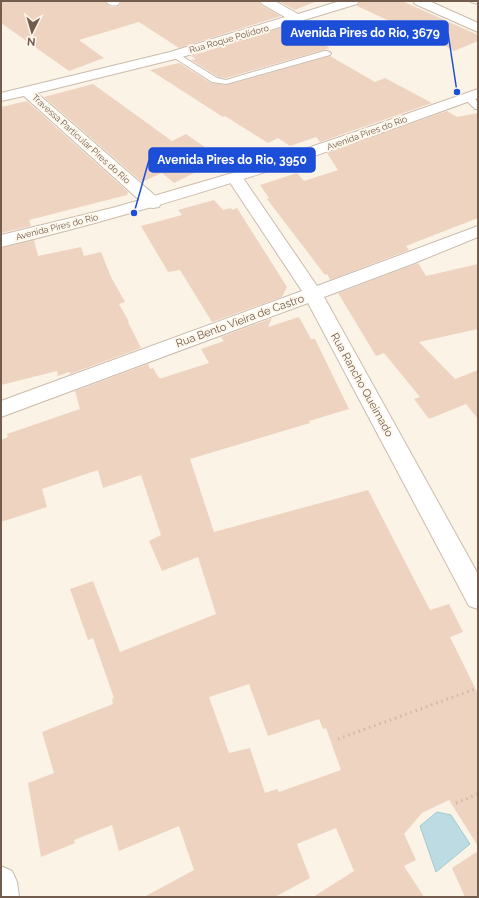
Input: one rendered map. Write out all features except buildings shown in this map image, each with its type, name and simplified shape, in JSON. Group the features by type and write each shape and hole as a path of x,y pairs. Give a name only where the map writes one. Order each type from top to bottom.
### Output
{"street":[{"path":"266,1 298,18"},
{"name":"Rua Roque Polidoro","path":"1,97 174,55 353,1"},
{"path":"421,1 478,28"},
{"name":"Travessa Particular Pires do Rio","path":"28,91 153,203"},
{"name":"Avenida Pires do Rio","path":"1,241 153,203 235,178 475,99"},
{"name":"Rua Rancho Queimado","path":"235,178 313,294 478,598"},
{"name":"Rua Bento Vieira de Castro","path":"1,409 406,260 478,231"},
{"path":"1,882 3,897"}],"lane":[{"path":"473,1 478,2"},
{"name":"Rua Roque Polidoro","path":"174,55 215,80 226,82 327,53"}],"path":[{"path":"338,739 478,688"},
{"path":"456,803 478,794"}],"water":[{"path":"437,812 451,815 470,844 436,872 420,826"}],"place":[{"name":"Avenida Pires do Rio, 3679","path":"457,92"},
{"name":"Avenida Pires do Rio, 3950","path":"134,213"}]}
